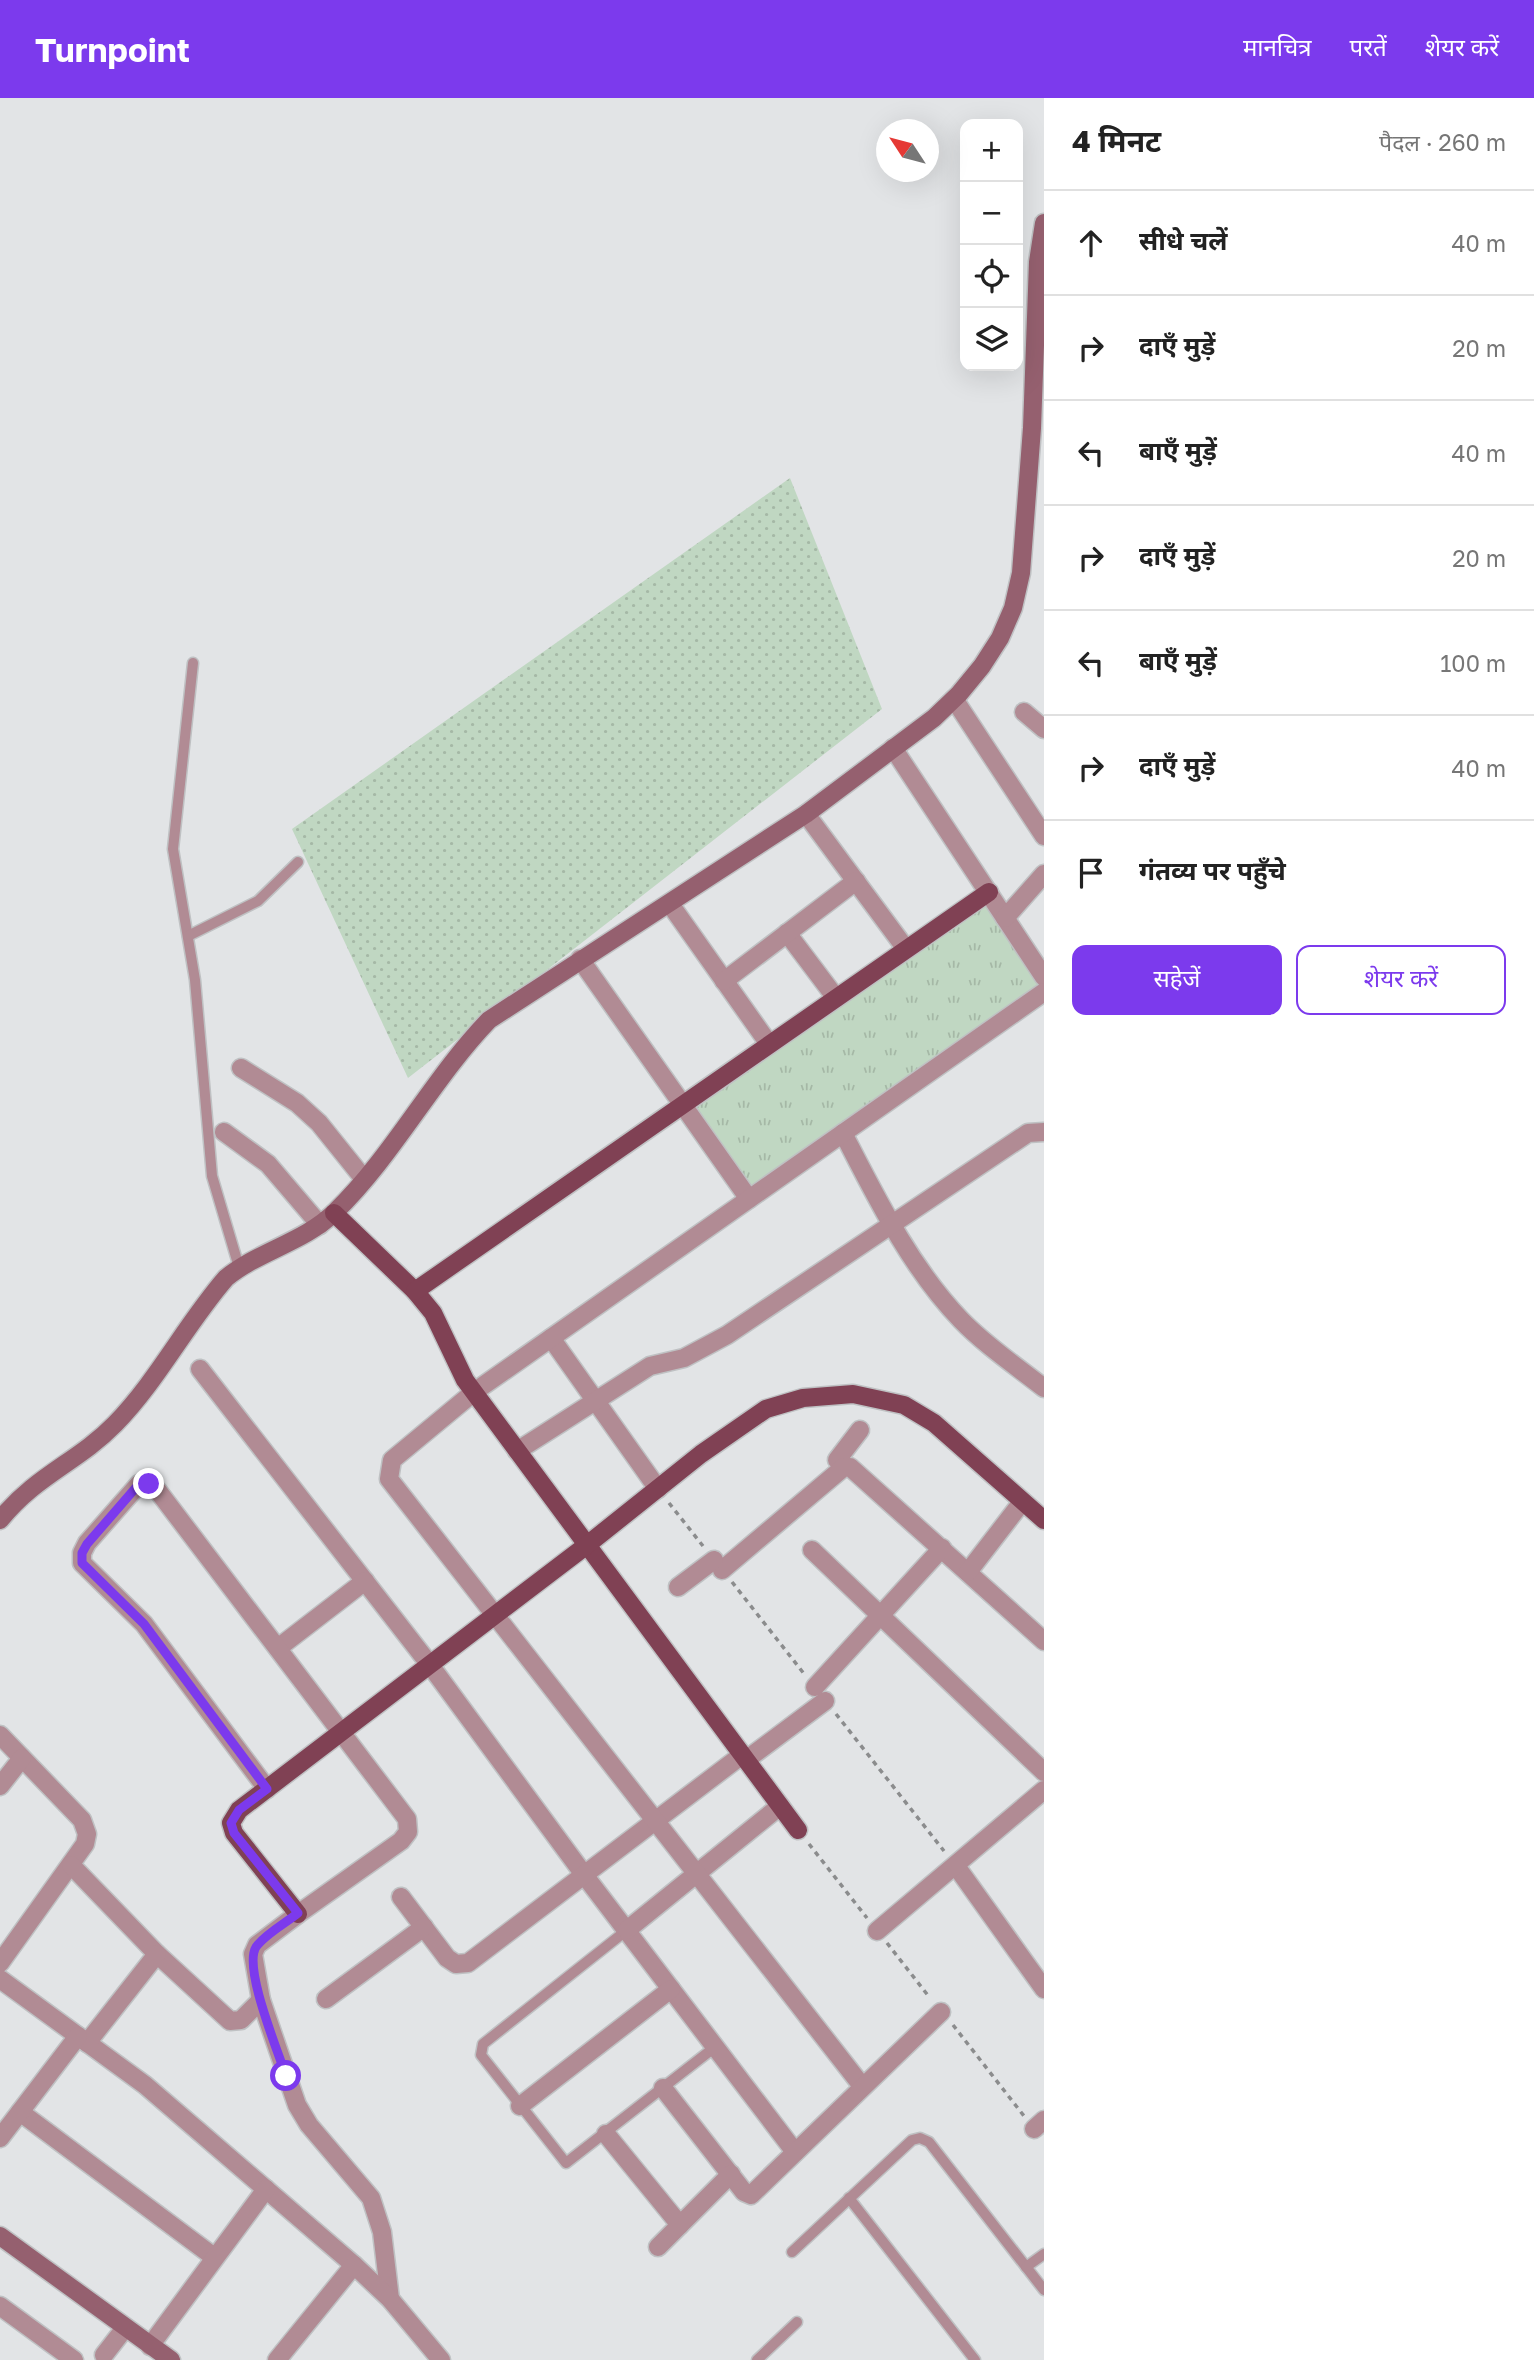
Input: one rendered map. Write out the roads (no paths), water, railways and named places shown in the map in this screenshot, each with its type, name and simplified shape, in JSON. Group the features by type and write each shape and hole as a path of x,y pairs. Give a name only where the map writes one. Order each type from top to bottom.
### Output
{"main road":[{"path":"415,1291 989,892"},
{"path":"334,1213 415,1291 441,1327 457,1366 474,1392 798,1830"},
{"path":"298,1913 234,1833 231,1823 239,1810 657,1489 766,1409 803,1398 853,1394 904,1405 934,1423 1044,1520"}],"street":[{"path":"0,1520 30,1487 95,1441 125,1415 214,1293 239,1267 320,1225 334,1213 364,1179 458,1054 489,1020 806,814 954,699 1000,638 1013,608 1021,573 1032,428 1038,262 1044,223"},
{"path":"954,699 1044,835"},
{"path":"1024,712 1044,729"},
{"path":"893,748 1044,977"},
{"path":"806,814 906,949"},
{"path":"1005,918 1044,874"},
{"path":"724,981 856,881"},
{"path":"670,904 769,1044"},
{"path":"787,933 836,998"},
{"path":"580,959 749,1199"},
{"path":"862,2086 389,1479 392,1460 474,1392 1044,992"},
{"path":"242,1068 297,1102 319,1123 364,1179"},
{"path":"224,1132 268,1164 320,1225"},
{"path":"517,1451 650,1366 684,1358 727,1335 890,1223 1028,1133 1044,1132"},
{"path":"842,1133 890,1223 945,1303 962,1322 1044,1388"},
{"path":"551,1338 657,1489"},
{"path":"200,1369 430,1665 585,1876 795,2152"},
{"path":"860,1430 837,1460 844,1467 856,1471 1044,1641"},
{"path":"678,1587 718,1565 844,1467"},
{"path":"267,1789 144,1624 82,1563 82,1553 87,1544 139,1484 149,1484 343,1731 407,1819 408,1832 401,1841 298,1913 257,1945 253,1954 261,2000 297,2105 309,2125 371,2198 382,2232 390,2299"},
{"path":"968,1572 1022,1502"},
{"path":"401,1897 447,1958 456,1964 468,1963 744,1757 820,1694 881,1617 942,1548"},
{"path":"812,1550 1044,1772"},
{"path":"278,1648 365,1581"},
{"path":"0,1735 82,1821 87,1834 85,1844 71,1865 0,1963"},
{"path":"0,1786 22,1758"},
{"path":"877,1931 1044,1790"},
{"path":"627,1930 780,1806"},
{"path":"71,1865 157,1954 230,2021 241,2020 261,2000"},
{"path":"956,1866 1044,1989"},
{"path":"326,1999 424,1927"},
{"path":"0,2138 157,1954"},
{"path":"0,1979 145,2085 354,2264 390,2299 441,2360"},
{"path":"520,2106 671,1989"},
{"path":"663,2088 744,2192 751,2195 941,2012"},
{"path":"20,2112 214,2257"},
{"path":"606,2134 680,2225"},
{"path":"658,2247 731,2174"},
{"path":"150,2346 265,2189"},
{"path":"0,2236 171,2360"},
{"path":"277,2360 354,2264"},
{"path":"0,2306 74,2360"},
{"path":"104,2355 125,2328"}],"lane":[{"path":"193,663 173,849 195,980 212,1176 239,1267"},
{"path":"188,936 258,901 298,862"},
{"path":"627,1930 483,2044 481,2055 566,2163 715,2047"},
{"path":"792,2252 912,2140 920,2138 929,2142 1044,2290"},
{"path":"849,2198 975,2360"},
{"path":"1026,2267 1044,2253"},
{"path":"757,2360 797,2322"}]}
